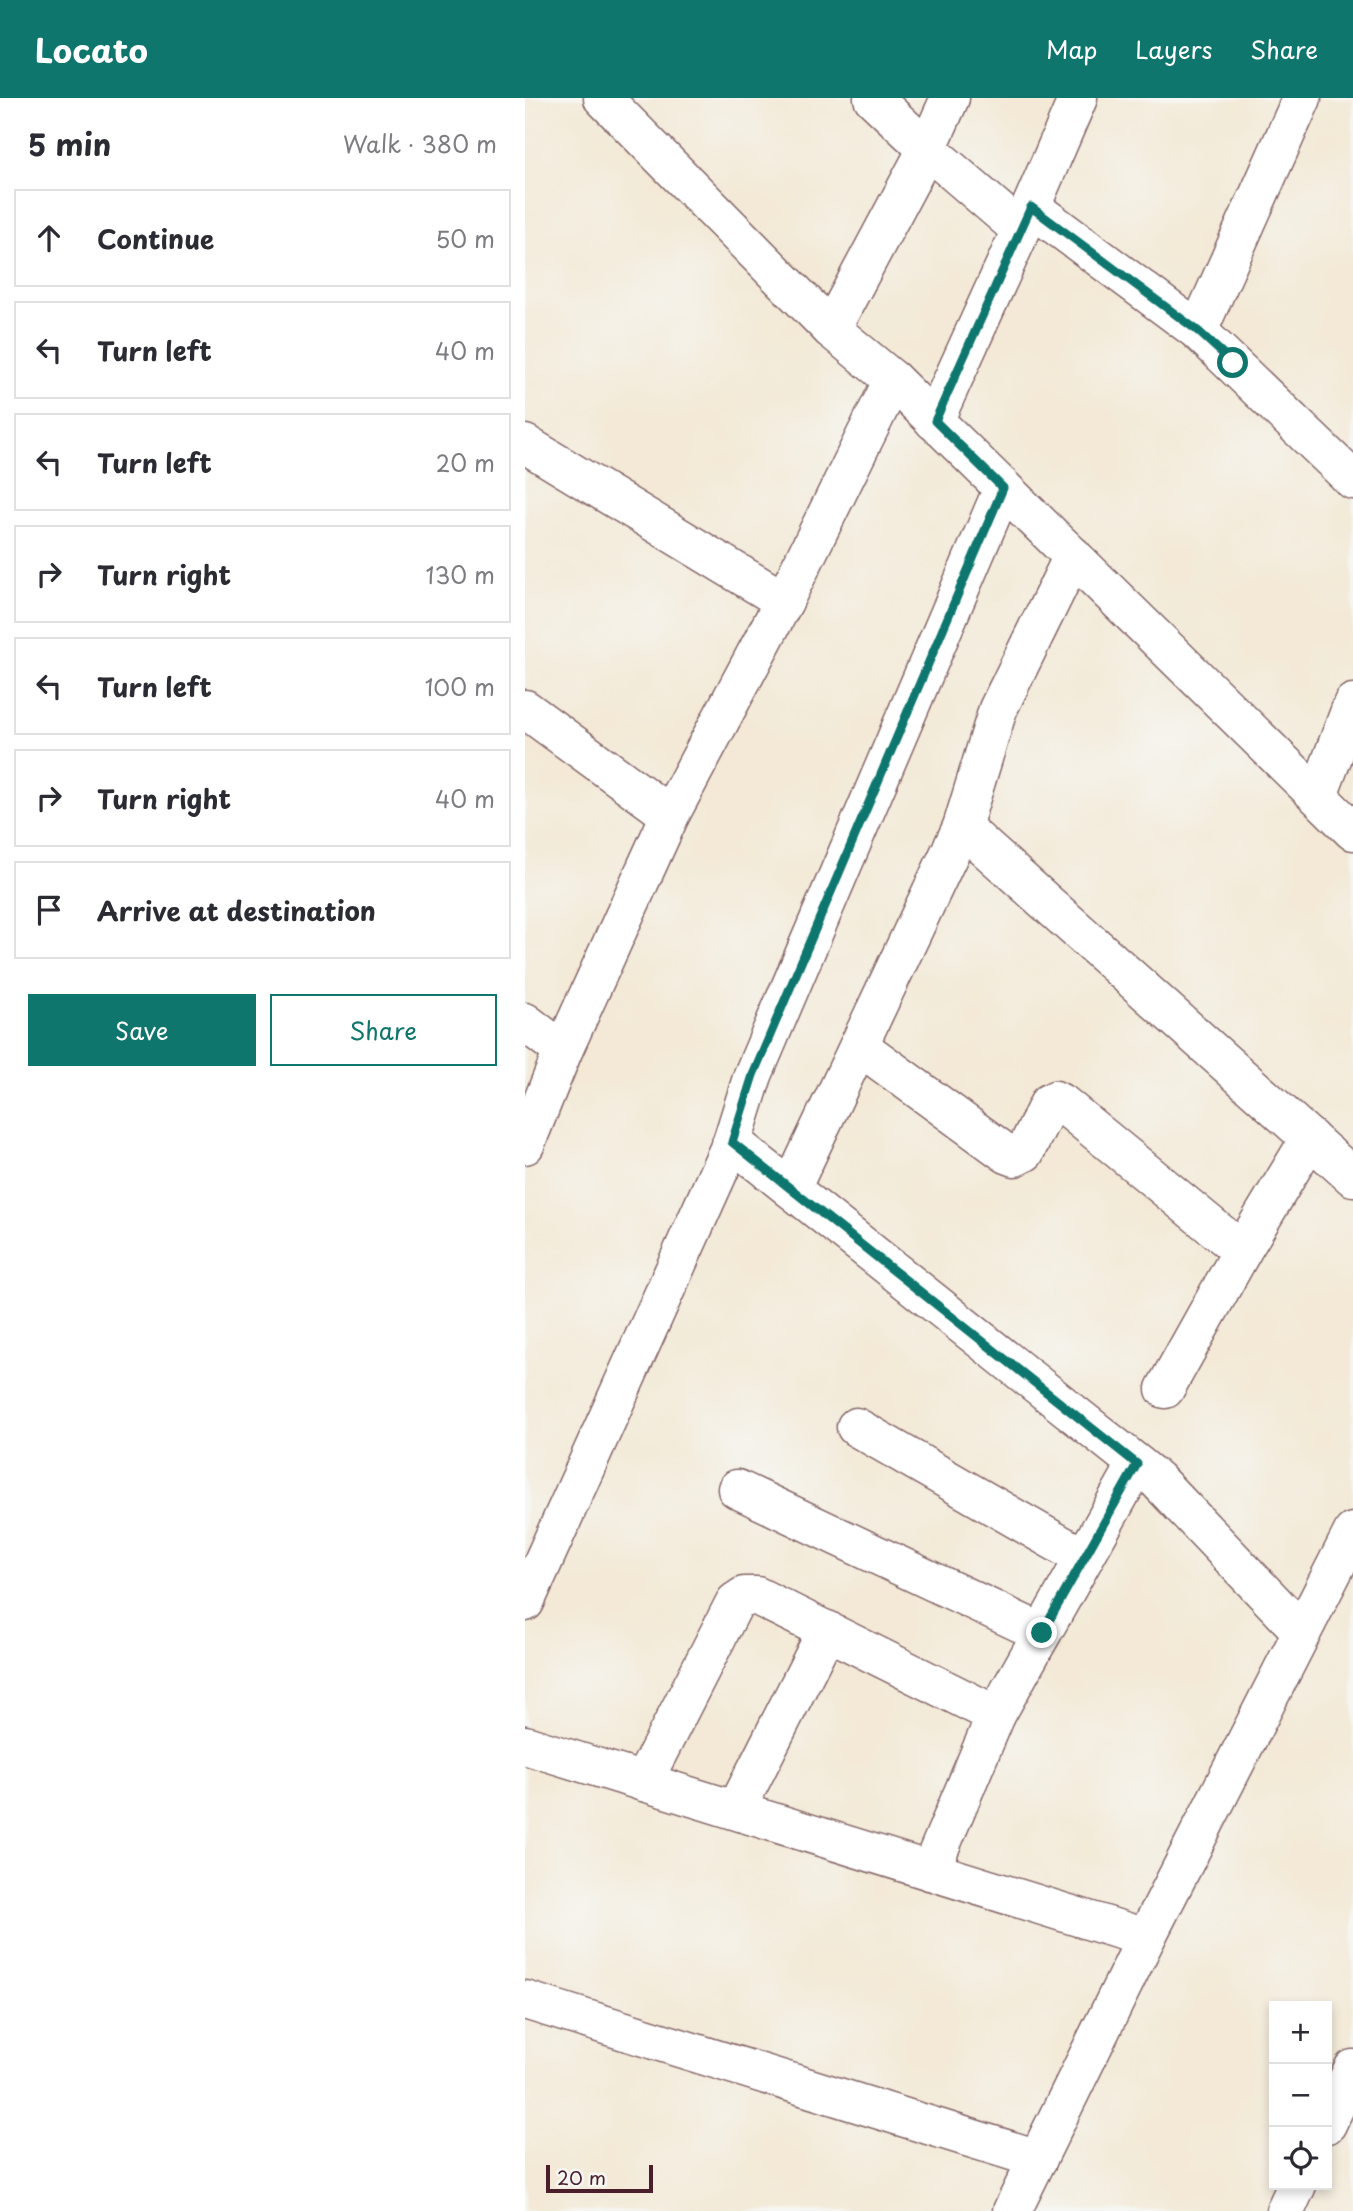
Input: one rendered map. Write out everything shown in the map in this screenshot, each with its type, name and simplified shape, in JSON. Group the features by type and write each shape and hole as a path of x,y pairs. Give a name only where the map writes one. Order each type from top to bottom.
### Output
{"street":[{"path":"603,98 831,328 893,380 1353,831"},
{"path":"873,98 927,149 1026,219 1198,331 1353,480"},
{"path":"831,328 927,149 950,98"},
{"path":"935,421 1078,98"},
{"path":"1198,331 1302,98"},
{"path":"525,1145 563,1051 670,815 784,601 893,380"},
{"path":"525,444 784,601"},
{"path":"525,1602 732,1142 753,1075 1003,488"},
{"path":"791,1189 962,827 1001,701 1073,556"},
{"path":"1318,796 1353,703"},
{"path":"525,709 670,815"},
{"path":"962,827 1353,1177"},
{"path":"525,1022 563,1051"},
{"path":"859,1046 1007,1154 1015,1157 1025,1152 1049,1103 1055,1100 1242,1251"},
{"path":"1165,1389 1242,1251 1310,1138"},
{"path":"732,1142 1156,1479 1302,1632"},
{"path":"856,1427 1084,1558"},
{"path":"930,1871 996,1715 1137,1464"},
{"path":"737,1489 1042,1633"},
{"path":"1012,2211 1146,1938 1353,1532"},
{"path":"643,1782 735,1602 744,1596 757,1596 996,1715"},
{"path":"736,1811 827,1630"},
{"path":"525,1745 1146,1938"},
{"path":"525,2000 1038,2159"},
{"path":"1332,2113 1353,2069"},
{"path":"1285,2211 1295,2190"}],"route":[{"path":"1042,1633 1137,1464 732,1142 753,1075 1003,488 935,421 1031,207 1198,331 1233,363"}]}
